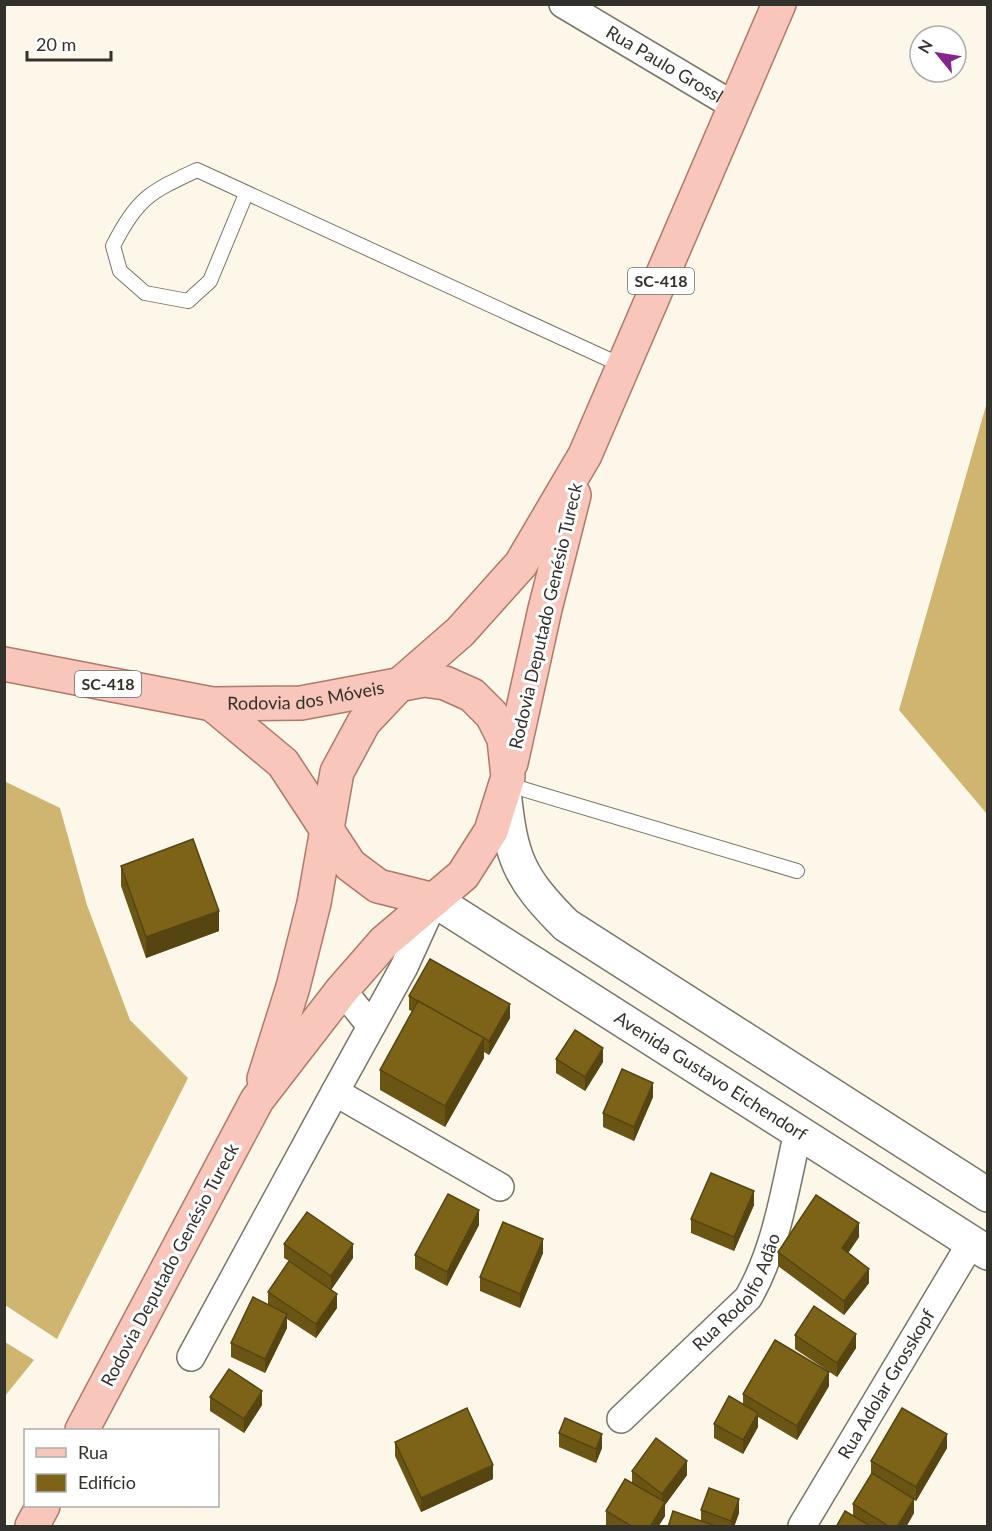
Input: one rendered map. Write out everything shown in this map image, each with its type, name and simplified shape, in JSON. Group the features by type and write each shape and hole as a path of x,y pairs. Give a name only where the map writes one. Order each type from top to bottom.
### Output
{"main road":[{"name":"Rodovia Deputado Genésio Tureck","path":"398,686 460,632 521,564 585,455 779,4"},
{"name":"Rodovia Deputado Genésio Tureck","path":"506,784 544,609 585,455"},
{"name":"Rodovia dos Móveis","path":"4,664 212,704 301,703 398,686"},
{"path":"424,680 445,683 472,695 492,715 504,739 506,784 491,831 463,875 434,900 378,886 350,865 326,826 337,772 364,722 398,686 424,680"},
{"name":"Rodovia dos Móveis","path":"212,704 283,763 326,826"},
{"name":"Rodovia Deputado Genésio Tureck","path":"257,1101 293,987 314,903 326,826"},
{"name":"Rodovia Deputado Genésio Tureck","path":"83,1429 257,1101 342,990 384,942 434,900"},
{"path":"32,1527 42,1507"}],"street":[{"name":"Rua Paulo Grossl","path":"563,4 736,107"},
{"path":"506,784 508,833 515,858 536,895 566,925 987,1195"},
{"path":"191,1357 404,967 434,900"},
{"name":"Avenida Gustavo Eichendorf","path":"434,900 979,1248"},
{"path":"342,990 371,1026"},
{"path":"335,1092 500,1187"},
{"name":"Rua Rodolfo Adão","path":"621,1419 748,1298 761,1276 770,1248 798,1132"},
{"name":"Rua Adolar Grosskopf","path":"802,1527 979,1248"}],"lane":[{"path":"246,194 210,281 188,301 145,293 120,271 113,246 128,218 153,191 197,170 623,366"},
{"path":"506,784 797,871"}],"shaded area":[{"path":"987,402 987,814 899,710"},
{"path":"4,781 60,808 87,905 130,1020 188,1078 57,1339 5,1305"},
{"path":"5,1342 34,1360 4,1396"}],"building":[{"path":"193,839 219,911 146,937 121,866"},
{"path":"430,959 510,1004 489,1041 409,996"},
{"path":"418,1001 484,1038 445,1106 380,1070"},
{"path":"575,1030 603,1048 585,1077 556,1059"},
{"path":"622,1069 653,1083 634,1127 603,1113"},
{"path":"711,1173 754,1191 734,1237 691,1219"},
{"path":"448,1194 479,1210 447,1272 415,1255"},
{"path":"816,1195 859,1223 842,1248 869,1269 844,1301 778,1252"},
{"path":"307,1212 353,1244 331,1276 284,1244"},
{"path":"503,1222 543,1239 520,1294 480,1277"},
{"path":"289,1261 337,1294 316,1324 268,1292"},
{"path":"253,1297 287,1314 265,1359 231,1343"},
{"path":"814,1306 856,1334 837,1363 795,1335"},
{"path":"775,1340 829,1372 797,1426 743,1394"},
{"path":"229,1369 262,1391 244,1419 210,1397"},
{"path":"729,1396 758,1413 743,1440 714,1424"},
{"path":"467,1408 493,1465 421,1498 395,1442"},
{"path":"902,1408 947,1434 916,1487 871,1461"},
{"path":"565,1418 602,1434 596,1449 559,1433"},
{"path":"656,1438 687,1461 662,1494 632,1471"},
{"path":"872,1473 914,1499 897,1527 890,1527 853,1504"},
{"path":"625,1479 665,1502 650,1527 633,1527 606,1511"},
{"path":"709,1488 739,1499 731,1521 701,1510"},
{"path":"673,1511 718,1527 668,1527"},
{"path":"845,1511 872,1527 836,1527"}]}
